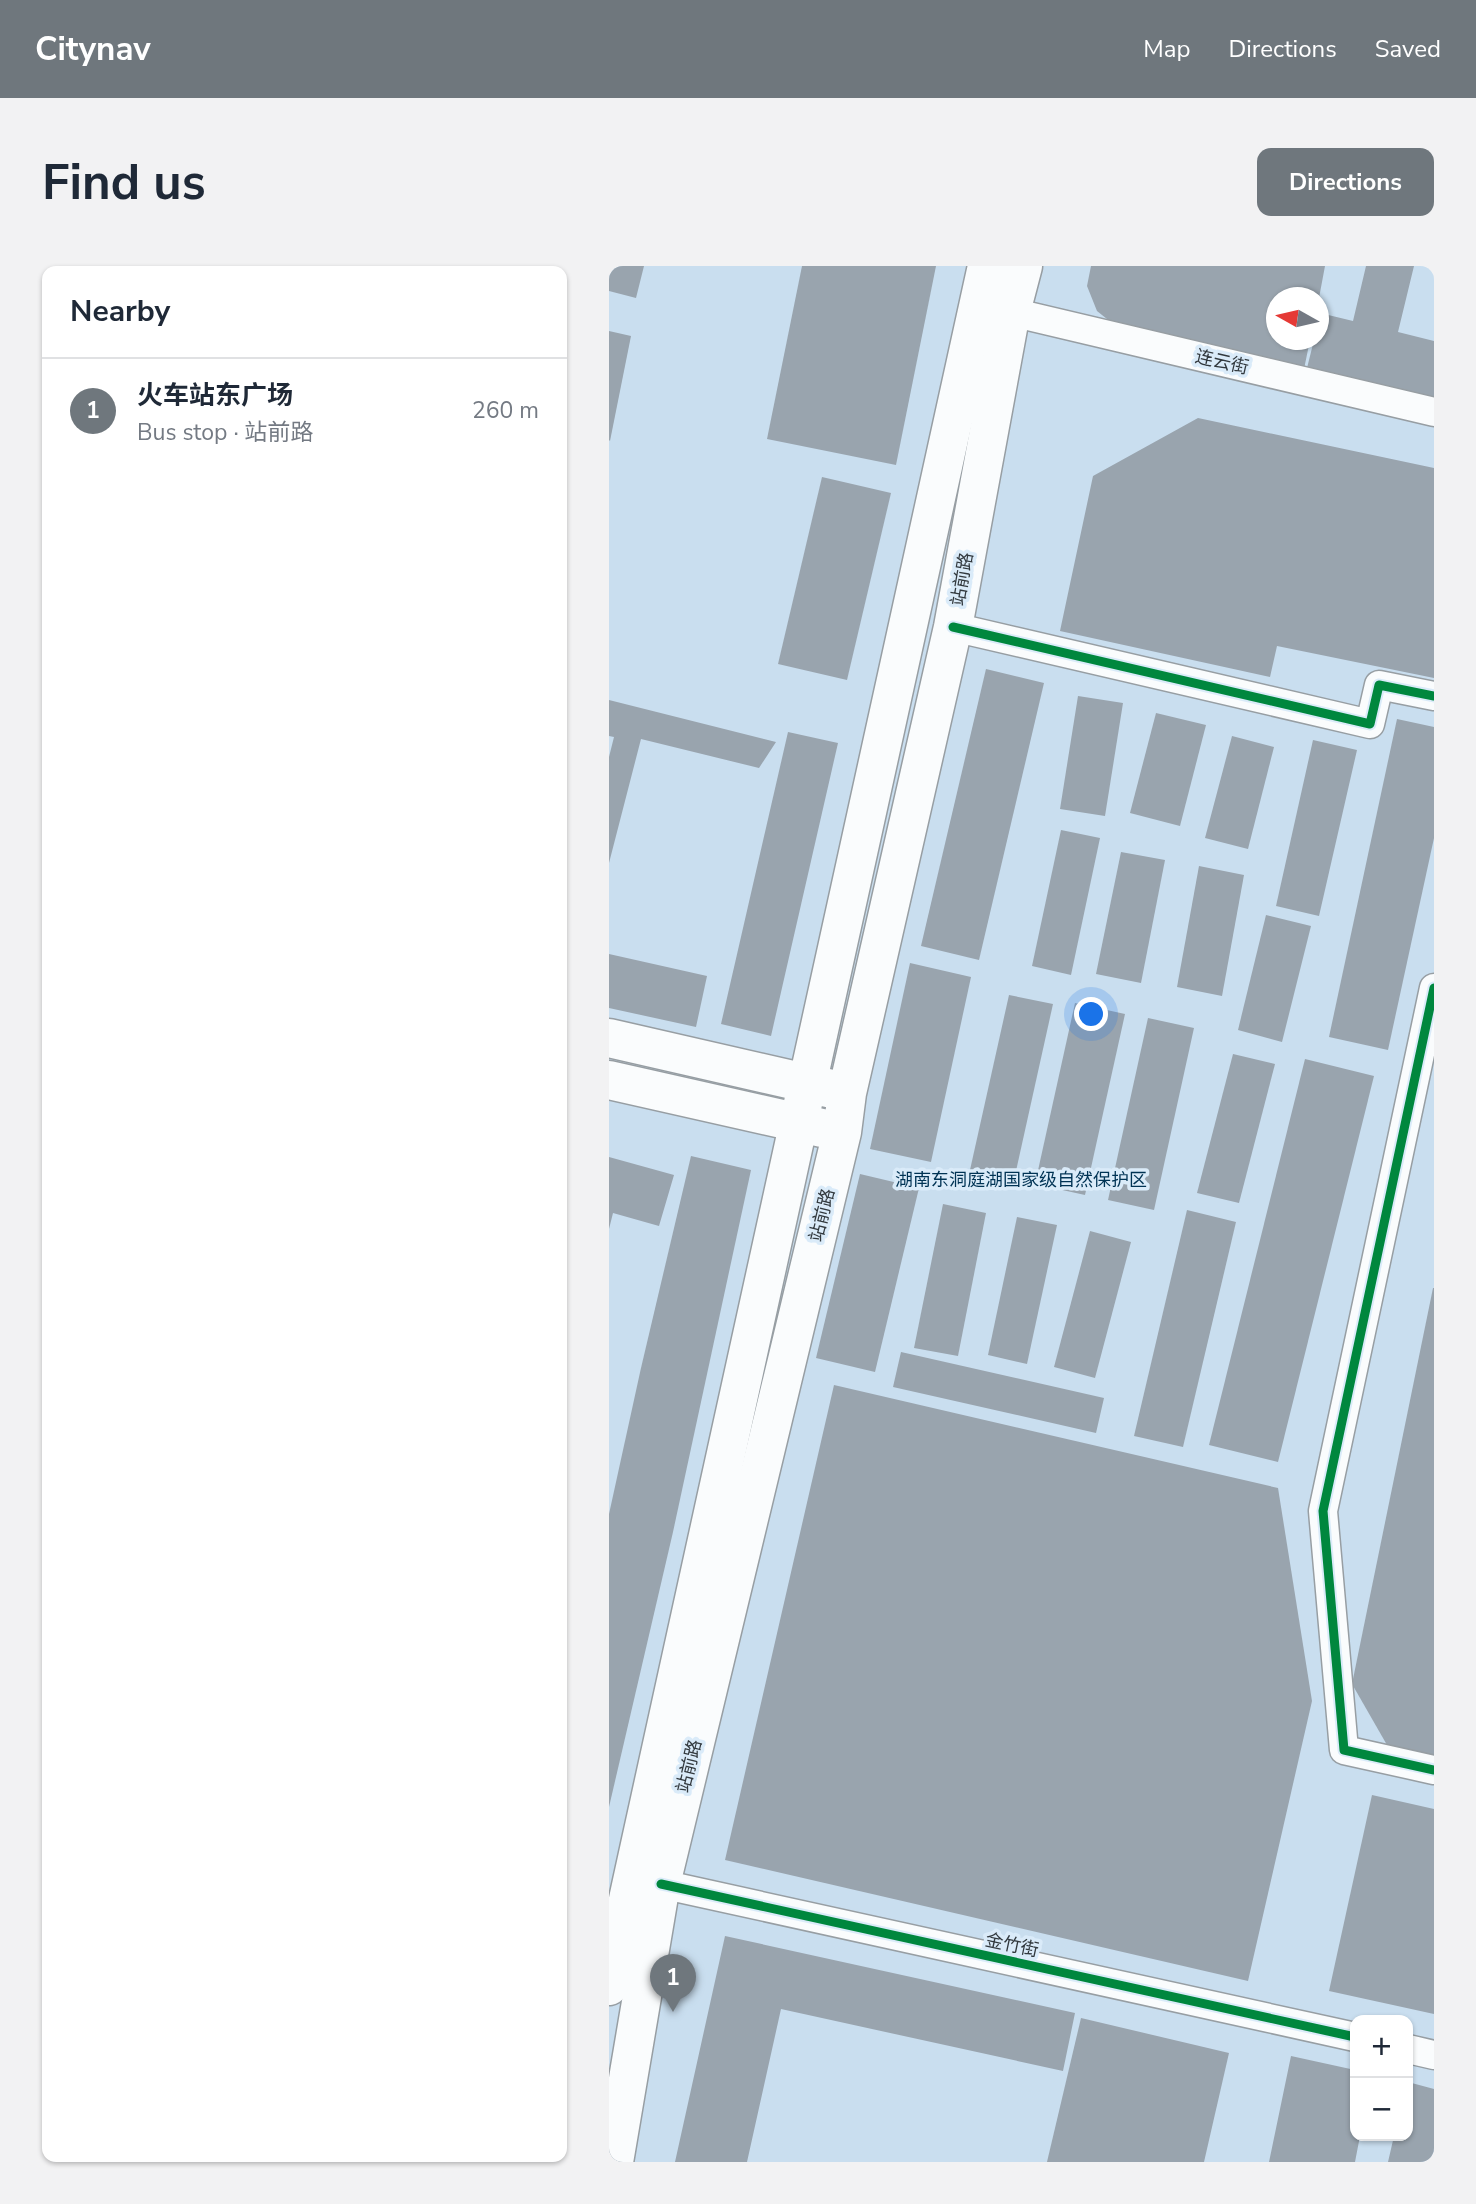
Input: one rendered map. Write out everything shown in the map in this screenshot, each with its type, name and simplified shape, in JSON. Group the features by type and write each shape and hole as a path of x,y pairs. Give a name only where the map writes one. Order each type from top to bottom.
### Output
{"main road":[{"name":"站前路","path":"609,1986 987,266"},
{"name":"站前路","path":"614,2162 661,1884 842,1132 847,1093 953,627 1011,312 1023,266"},
{"path":"609,1038 847,1093"},
{"path":"609,1080 842,1132"}],"street":[{"name":"连云街","path":"1011,312 1434,412"},
{"path":"953,627 1370,724 1379,685 1434,696"},
{"path":"1434,988 1323,1511 1345,1750 1434,1770"},
{"name":"金竹街","path":"661,1884 1350,2036"},
{"path":"1413,2050 1434,2055"}],"green space":[{"name":"湖南东洞庭湖国家级自然保护区","path":"609,266 1434,266 1434,2162 609,2162"}],"building":[{"path":"609,266 644,266 636,298 609,291"},
{"path":"802,266 936,266 896,465 767,439"},
{"path":"1091,266 1325,266 1321,287 1266,287 1266,350 1308,350 1303,374 1132,339 1097,311 1087,286"},
{"path":"1366,266 1414,266 1398,332 1434,341 1434,398 1307,368 1312,350 1329,350 1329,315 1353,321"},
{"path":"609,331 631,336 610,441 609,440"},
{"path":"1198,418 1434,468 1434,678 1277,646 1270,677 1060,631 1093,476"},
{"path":"822,477 891,493 847,680 778,664"},
{"path":"986,669 1044,683 979,960 921,946"},
{"path":"1078,696 1123,703 1105,816 1060,809"},
{"path":"609,700 776,742 759,768 641,739 609,863 609,757 614,737 609,736"},
{"path":"1156,713 1206,725 1180,826 1130,813"},
{"path":"1397,719 1434,727 1434,838 1388,1050 1329,1037"},
{"path":"788,732 838,743 771,1036 721,1024"},
{"path":"1232,736 1274,747 1248,849 1205,838"},
{"path":"1313,740 1357,750 1319,916 1276,906"},
{"path":"1061,830 1100,838 1071,975 1032,966"},
{"path":"1121,852 1165,860 1141,983 1096,974"},
{"path":"1199,866 1244,875 1222,996 1177,987"},
{"path":"1266,915 1311,926 1282,1042 1238,1030"},
{"path":"609,954 707,976 696,1027 609,1008"},
{"path":"910,963 971,977 931,1162 870,1149"},
{"path":"1009,995 1053,1004 1014,1180 970,1170"},
{"path":"1075,1003 1125,1014 1085,1195 1035,1184"},
{"path":"1148,1018 1194,1028 1154,1210 1108,1200"},
{"path":"1233,1054 1275,1064 1239,1203 1197,1193"},
{"path":"1305,1059 1374,1076 1278,1462 1209,1445"},
{"path":"691,1156 751,1170 673,1532 609,1807 609,1514"},
{"path":"609,1157 674,1175 659,1226 613,1213 609,1229"},
{"path":"860,1174 919,1188 875,1372 816,1358"},
{"path":"943,1204 986,1213 958,1356 914,1348"},
{"path":"1187,1210 1236,1222 1183,1447 1134,1436"},
{"path":"1017,1217 1057,1225 1027,1364 988,1355"},
{"path":"1090,1231 1131,1242 1095,1378 1054,1367"},
{"path":"1433,1288 1434,1755 1387,1745 1352,1684"},
{"path":"901,1352 1104,1398 1096,1433 893,1387"},
{"path":"834,1385 1278,1488 1312,1701 1248,1981 725,1860"},
{"path":"1372,1795 1434,1809 1434,2014 1329,1991"},
{"path":"725,1936 1075,2013 1063,2071 781,2009 747,2162 675,2162"},
{"path":"1081,2018 1229,2053 1204,2162 1047,2162"},
{"path":"1291,2056 1350,2069 1350,2141 1359,2141 1355,2162 1269,2162"},
{"path":"1413,2083 1434,2089 1434,2162 1388,2162 1393,2141 1413,2141"}],"cycle path":[{"path":"953,627 1370,724 1379,685 1434,696"},
{"path":"1434,988 1323,1511 1344,1750 1434,1770"},
{"path":"661,1884 1350,2036"}],"place":[{"name":"火车站东广场","path":"673,2012"}]}
